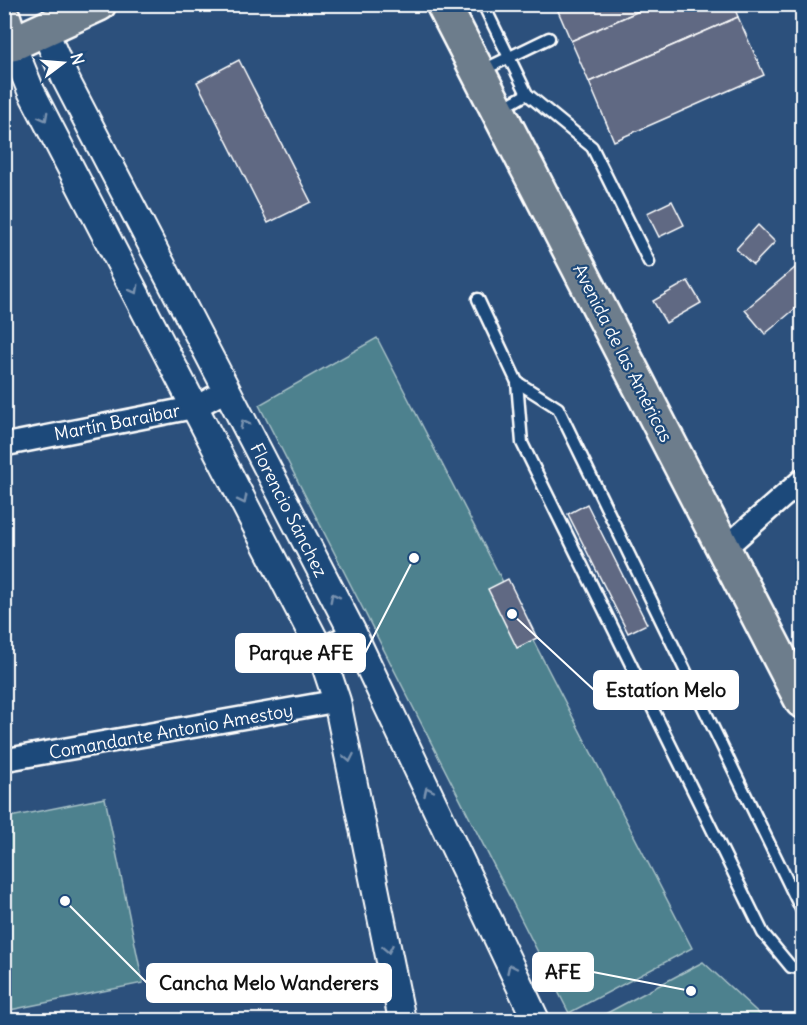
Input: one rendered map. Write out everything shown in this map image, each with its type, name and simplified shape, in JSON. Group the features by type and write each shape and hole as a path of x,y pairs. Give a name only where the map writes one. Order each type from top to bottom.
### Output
{"main road":[{"path":"8,32 38,16 99,4"},
{"name":"Avenida de las Américas","path":"443,4 802,701"}],"street":[{"name":"Florencio Sánchez","path":"38,16 100,146 353,633 536,1020"},
{"name":"Florencio Sánchez","path":"8,32 31,91 320,650 337,701 402,1020"},
{"path":"68,162 100,146"},
{"name":"Martín Baraibar","path":"4,445 196,407 226,390"},
{"path":"724,549 802,480"},
{"path":"320,650 353,633"},
{"name":"Comandante Antonio Amestoy","path":"4,760 337,701"}],"lane":[{"path":"483,4 527,94 592,147 649,262"},
{"path":"478,73 549,38"},
{"path":"498,111 527,94"},
{"path":"478,299 517,382 522,443 763,933 791,967 802,969"},
{"path":"517,382 558,408 802,911"}],"green space":[{"path":"377,338 692,948 569,1013 259,405"},
{"path":"105,798 143,983 5,1011 5,818"},
{"path":"703,962 766,1020 594,1020"}],"building":[{"path":"555,4 655,4 571,41"},
{"path":"655,4 733,4 738,17 589,82 571,41"},
{"path":"738,17 764,75 614,141 589,82"},
{"path":"239,60 311,202 268,223 197,82"},
{"path":"672,201 684,225 659,237 647,213"},
{"path":"758,225 775,242 753,265 736,249"},
{"path":"802,262 802,303 765,334 745,310"},
{"path":"688,281 701,303 666,323 653,301"},
{"path":"587,504 647,624 628,633 568,514"},
{"path":"508,579 537,638 517,648 488,589"}],"place":[{"name":"Parque AFE","path":"414,558"},
{"name":"Estatíon Melo","path":"512,614"},
{"name":"Cancha Melo Wanderers","path":"65,901"},
{"name":"AFE","path":"691,991"}]}
